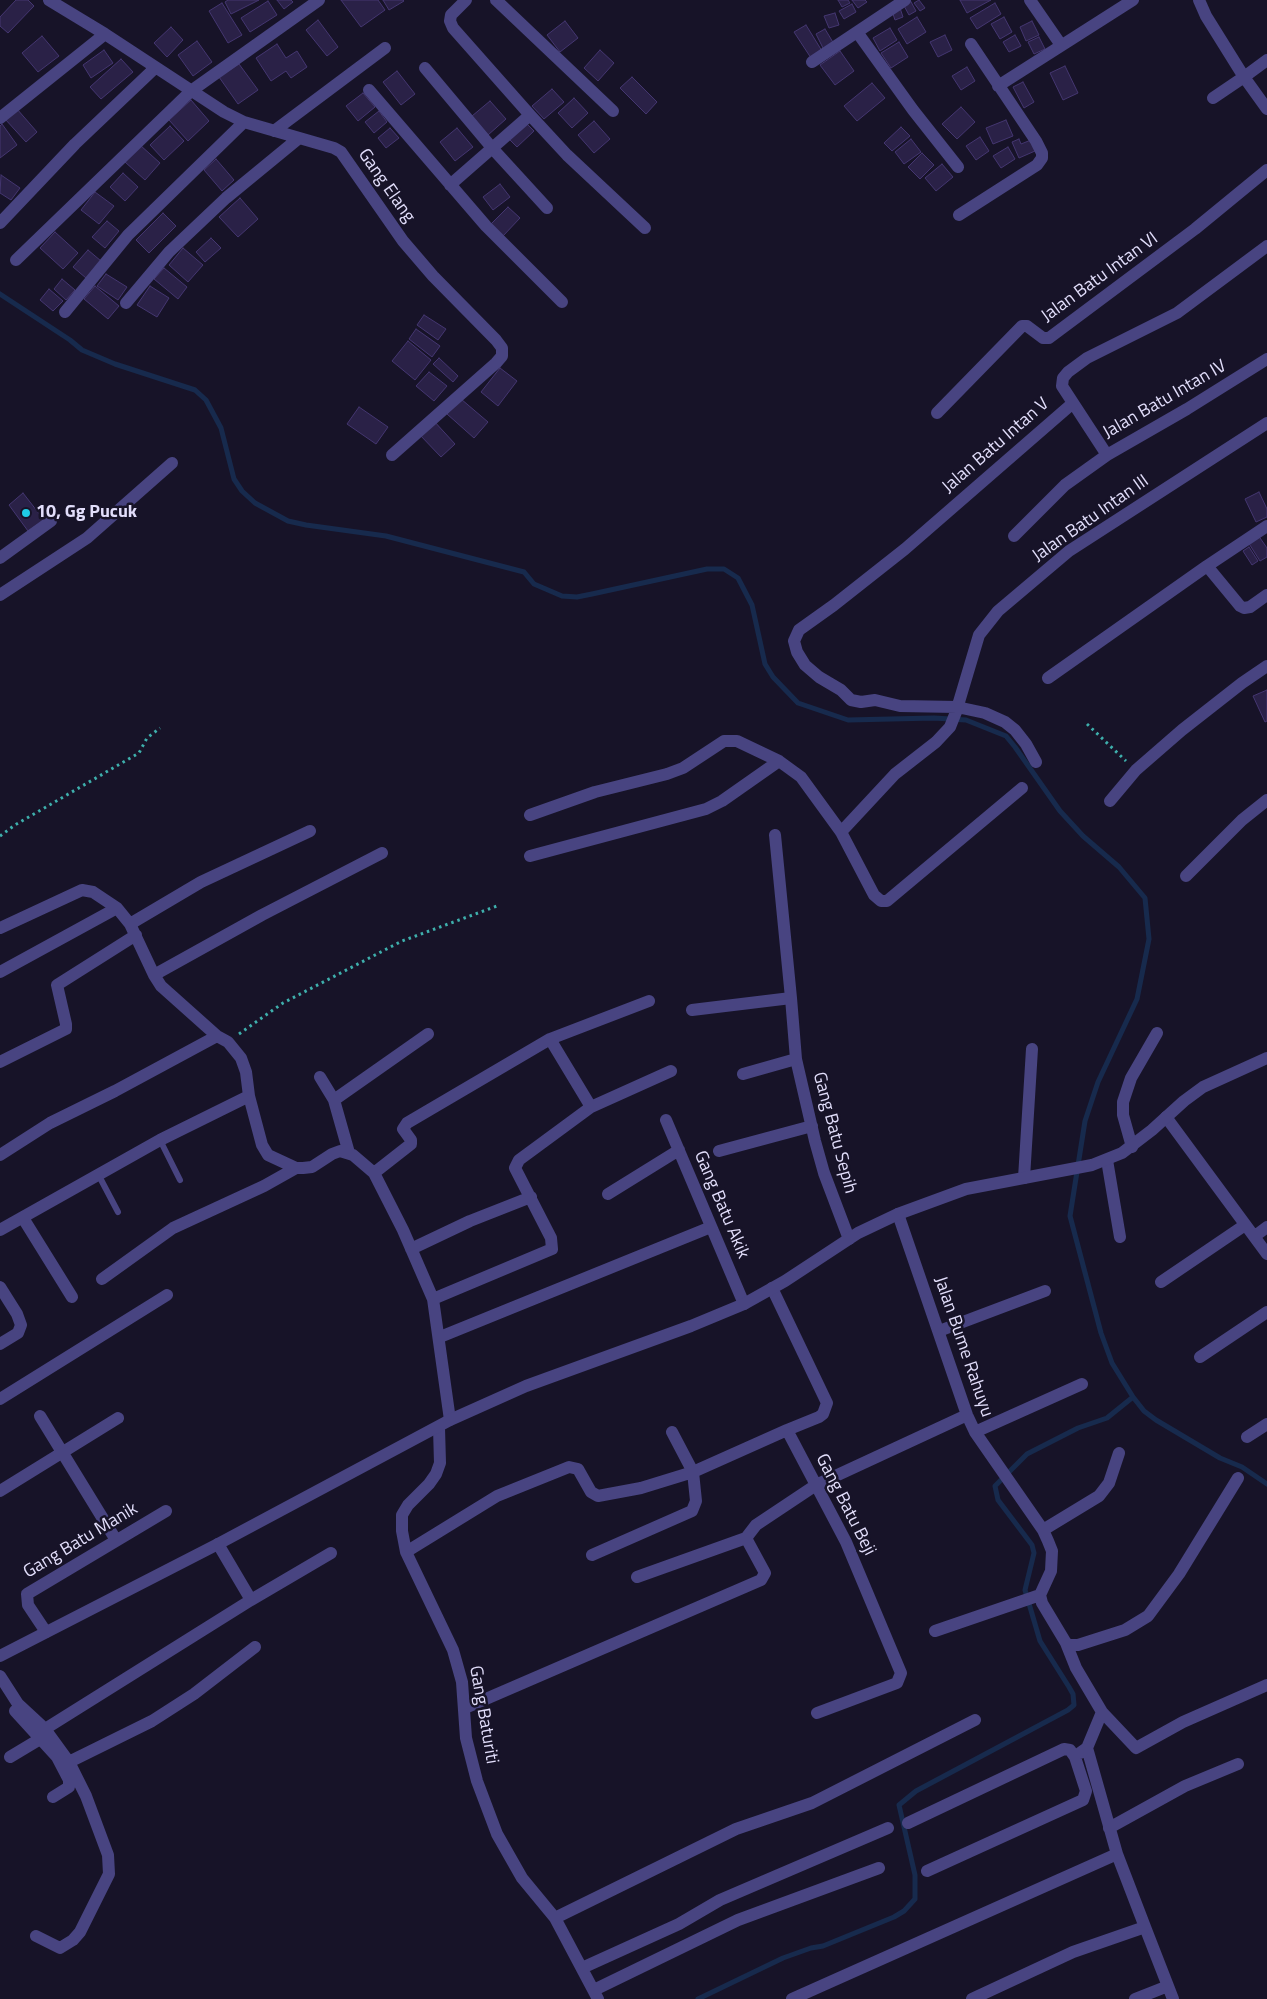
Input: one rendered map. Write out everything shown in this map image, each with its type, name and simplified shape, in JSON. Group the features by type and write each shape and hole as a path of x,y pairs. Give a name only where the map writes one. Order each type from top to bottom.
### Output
{"street":[{"name":"Gang Elang","path":"49,0 105,34 190,91 244,122 334,148 341,152 403,241 433,276 496,340 502,348 502,356 496,363 392,455"},
{"path":"16,260 190,91 319,0"},
{"path":"466,0 451,15 450,20 453,28 568,155 645,228"},
{"path":"496,0 613,111"},
{"path":"812,62 905,0"},
{"path":"1030,0 1061,45"},
{"path":"998,86 1133,0"},
{"path":"1199,0 1206,16 1244,77 1267,109"},
{"path":"856,32 913,110 958,167"},
{"path":"0,118 105,34"},
{"path":"959,215 1037,165 1042,158 1042,153 1036,141 971,44"},
{"path":"274,131 385,48"},
{"path":"1213,98 1267,60"},
{"path":"0,223 75,144 155,68"},
{"path":"425,68 493,149 547,208"},
{"path":"369,90 486,226 562,302"},
{"path":"450,185 530,115"},
{"path":"65,312 128,235 244,122"},
{"path":"126,303 169,252 226,198 299,138"},
{"name":"Jalan Batu Intan VI","path":"937,413 1022,326 1027,326 1043,338 1049,338 1195,229 1267,170"},
{"name":"Jalan Batu Intan V","path":"957,709 900,706 875,700 861,702 851,700 841,690 819,677 805,665 794,646 795,635 905,549 1073,403 1062,386 1068,372 1087,358 1176,313 1267,246"},
{"name":"Jalan Batu Intan IV","path":"1073,403 1107,455 1187,409 1267,359"},
{"name":"Jalan Batu Intan III","path":"841,832 895,774 936,742 950,727 979,635 998,611 1069,551 1267,424"},
{"path":"1014,536 1065,485 1107,455"},
{"path":"0,595 87,538 172,463"},
{"path":"0,558 51,521"},
{"path":"1048,678 1267,526"},
{"path":"1208,566 1240,606 1244,608 1250,607 1267,596"},
{"path":"1110,801 1136,770 1182,730 1267,666"},
{"path":"957,709 985,713 1005,722 1015,730 1026,744 1036,762"},
{"path":"530,815 595,792 667,774 683,768 724,740 736,741 779,761 801,777 841,832 874,895 881,901 888,902 1022,788"},
{"path":"530,856 706,809 722,801 779,761"},
{"path":"1186,876 1242,820 1267,800"},
{"path":"130,924 201,882 310,831"},
{"path":"775,834 796,1058"},
{"path":"154,975 262,915 382,853"},
{"path":"0,928 82,890 94,892 117,908 130,924 154,975 162,986 223,1039 241,1058 246,1072 249,1096 262,1145 266,1153 296,1168"},
{"path":"0,972 117,908"},
{"path":"0,1062 66,1029 58,983 136,935"},
{"path":"692,1010 791,998"},
{"path":"374,1173 411,1144 411,1140 403,1129 407,1123 550,1039 649,1001"},
{"path":"1132,1147 1123,1115 1123,1102 1131,1078 1157,1033"},
{"path":"334,1100 428,1034"},
{"path":"0,1155 50,1123 223,1039"},
{"path":"550,1039 591,1107"},
{"path":"1024,1178 1032,1049"},
{"name":"Gang Batu Sepih","path":"743,1074 796,1058 824,1173 849,1239"},
{"path":"0,1656 218,1544 439,1428 450,1420 526,1386 691,1326 744,1304 849,1239 898,1214 966,1189 1092,1165 1107,1160 1132,1147 1184,1101 1203,1087 1267,1058"},
{"path":"433,1299 552,1249 551,1238 531,1197 516,1172 515,1168 519,1160 591,1107 671,1071"},
{"path":"320,1078 334,1100 349,1153"},
{"path":"0,1230 160,1140 249,1096"},
{"path":"1166,1117 1267,1254"},
{"name":"Gang Batu Akik","path":"666,1120 744,1304"},
{"path":"720,1151 812,1126"},
{"path":"608,1194 679,1150"},
{"path":"102,1279 173,1228 264,1186 296,1168 312,1167 340,1151 349,1153 374,1173 403,1230 433,1299 440,1337 450,1420"},
{"path":"1107,1160 1120,1237"},
{"path":"411,1249 531,1197"},
{"name":"Jalan Bume Rahuyu","path":"898,1214 974,1432 1043,1530 1052,1551 1051,1571 1040,1595"},
{"path":"23,1218 72,1297"},
{"path":"1160,1282 1245,1225"},
{"path":"440,1337 711,1227"},
{"path":"1254,1236 1267,1227"},
{"path":"0,1287 17,1314 20,1324 18,1333 0,1344"},
{"path":"406,1552 489,1500 569,1467 578,1469 591,1492 598,1496 642,1488 693,1472 819,1417 823,1414 827,1403 772,1288"},
{"path":"939,1331 1045,1291"},
{"path":"0,1399 166,1295"},
{"path":"1200,1357 1267,1312"},
{"path":"974,1432 1082,1384"},
{"path":"637,1576 746,1538 756,1525 816,1485 967,1415"},
{"path":"40,1416 116,1540"},
{"path":"0,1491 118,1418"},
{"path":"1247,1437 1267,1424"},
{"name":"Gang Baturiti","path":"439,1428 440,1463 436,1474 429,1484 408,1505 402,1515 402,1531 406,1552 453,1650 462,1682 466,1738 478,1781 497,1834 522,1878 555,1918 596,1995"},
{"name":"Gang Batu Beji","path":"786,1430 846,1542 901,1673 897,1683 817,1713"},
{"path":"592,1555 692,1511 696,1501 693,1472 672,1432"},
{"path":"1043,1530 1099,1496 1109,1482 1119,1453"},
{"path":"1066,1643 1078,1645 1125,1630 1148,1616 1179,1574 1238,1478"},
{"name":"Gang Batu Manik","path":"46,1632 28,1605 27,1594 166,1511"},
{"path":"465,1708 761,1580 765,1573 746,1538"},
{"path":"218,1544 251,1600"},
{"path":"10,1757 251,1600 331,1553"},
{"path":"935,1631 1040,1595 1047,1614 1066,1643 1076,1668 1102,1712 1136,1748 1183,1722 1267,1685"},
{"path":"69,1762 160,1715 194,1694 255,1647"},
{"path":"0,1676 23,1710 69,1762 86,1796 108,1855 109,1874 80,1932 73,1940 60,1948 36,1936"},
{"path":"0,1686 15,1712 43,1734 61,1761 70,1780 69,1787 53,1797"},
{"path":"1076,1757 1087,1748 1102,1712"},
{"path":"555,1918 736,1829 812,1803 975,1720"},
{"path":"1087,1748 1117,1854 1174,1999"},
{"path":"908,1823 1064,1750 1070,1750 1076,1757 1086,1791 1083,1800 927,1871"},
{"path":"1109,1828 1185,1786 1238,1764"},
{"path":"582,1968 679,1924 720,1900 888,1828"},
{"path":"792,1999 1117,1854"},
{"path":"596,1995 738,1920 879,1868"},
{"path":"972,1999 1073,1952 1145,1927"},
{"path":"1136,1999 1168,1986"}],"lane":[{"path":"160,1140 180,1180"},
{"path":"98,1174 118,1212"}],"path":[{"path":"1086,724 1136,770"},
{"path":"0,836 139,754 147,738 160,728"},
{"path":"223,1039 283,1003 402,941 497,906"}],"building":[{"path":"16,0 28,0 34,6 8,33 0,26 0,17"},
{"path":"228,0 259,0 231,14 225,2"},
{"path":"277,0 291,0 293,2 284,9"},
{"path":"341,0 378,0 385,10 361,27"},
{"path":"383,0 403,0 404,1 389,10"},
{"path":"838,0 848,0 850,3 842,7"},
{"path":"852,0 865,0 867,2 858,8"},
{"path":"910,0 916,11 909,15 903,4"},
{"path":"919,0 925,8 920,11 914,3"},
{"path":"960,0 991,0 967,13"},
{"path":"268,1 277,15 250,32 241,18"},
{"path":"222,3 242,35 228,43 209,11"},
{"path":"995,3 1001,14 977,29 970,18"},
{"path":"852,4 856,12 844,19 839,11"},
{"path":"900,8 903,17 895,20 892,11"},
{"path":"835,13 839,25 829,28 824,16"},
{"path":"917,17 926,32 907,44 898,29"},
{"path":"1004,17 1012,32 1000,39 991,24"},
{"path":"318,20 338,47 327,56 306,30"},
{"path":"565,21 578,38 560,52 547,35"},
{"path":"1032,21 1039,35 1026,41 1020,27"},
{"path":"806,25 822,51 811,58 794,32"},
{"path":"171,27 183,40 167,57 154,43"},
{"path":"890,28 897,40 880,51 873,38"},
{"path":"825,29 834,44 824,50 816,34"},
{"path":"945,35 952,50 938,57 930,42"},
{"path":"1015,35 1021,46 1009,52 1003,42"},
{"path":"42,36 59,56 38,72 22,53"},
{"path":"1039,37 1045,49 1034,54 1028,42"},
{"path":"197,41 212,62 193,76 178,55"},
{"path":"899,42 908,57 891,68 881,53"},
{"path":"277,44 286,58 297,51 307,67 291,78 286,71 271,81 256,58"},
{"path":"104,50 113,63 91,78 83,65"},
{"path":"600,50 614,63 598,81 584,68"},
{"path":"840,51 854,71 835,85 820,65"},
{"path":"121,59 133,72 101,99 90,87"},
{"path":"239,64 258,90 238,104 219,77"},
{"path":"1065,66 1078,93 1063,100 1050,73"},
{"path":"967,67 975,81 961,90 952,76"},
{"path":"397,71 415,94 401,105 383,82"},
{"path":"632,77 657,102 646,114 620,88"},
{"path":"1023,82 1034,102 1024,108 1013,87"},
{"path":"872,83 885,98 857,121 844,106"},
{"path":"552,89 564,102 544,119 532,106"},
{"path":"363,93 375,107 358,121 346,106"},
{"path":"574,98 588,113 572,128 558,113"},
{"path":"191,100 209,121 188,141 169,120"},
{"path":"490,101 506,119 488,135 472,116"},
{"path":"961,107 975,122 957,139 942,124"},
{"path":"17,109 37,132 26,142 5,119"},
{"path":"379,111 387,122 374,133 365,122"},
{"path":"1006,120 1013,136 993,144 986,128"},
{"path":"594,121 610,139 594,153 578,135"},
{"path":"525,122 534,131 517,147 508,138"},
{"path":"2,124 17,145 0,158 0,126"},
{"path":"170,126 184,141 164,160 150,145"},
{"path":"901,127 910,136 892,151 884,143"},
{"path":"390,128 399,138 386,148 378,138"},
{"path":"457,128 473,147 455,161 440,142"},
{"path":"980,137 989,151 976,160 966,146"},
{"path":"911,139 921,152 904,164 895,152"},
{"path":"1019,139 1021,144 1031,140 1035,151 1019,158 1012,142"},
{"path":"140,145 160,163 145,180 125,162"},
{"path":"1008,147 1015,159 1001,168 993,156"},
{"path":"922,153 934,165 920,179 908,167"},
{"path":"216,159 234,180 222,191 204,170"},
{"path":"942,164 953,177 936,191 925,178"},
{"path":"123,173 138,187 125,201 110,187"},
{"path":"1,175 20,188 11,200 0,193"},
{"path":"500,184 510,197 493,210 483,197"},
{"path":"95,192 114,206 99,224 81,210"},
{"path":"240,198 258,219 238,237 219,217"},
{"path":"508,207 520,218 503,236 491,224"},
{"path":"163,213 176,226 149,253 136,240"},
{"path":"107,221 119,231 105,248 92,237"},
{"path":"55,232 78,253 63,269 40,248"},
{"path":"211,238 221,248 205,262 196,252"},
{"path":"183,248 203,265 188,282 169,265"},
{"path":"88,250 101,261 86,278 73,267"},
{"path":"164,268 187,287 178,299 154,279"},
{"path":"106,274 127,287 118,300 97,286"},
{"path":"62,279 75,290 66,300 54,289"},
{"path":"95,286 119,306 108,319 84,299"},
{"path":"150,286 169,298 157,317 137,305"},
{"path":"49,289 63,301 53,311 40,300"},
{"path":"424,315 446,329 438,340 417,325"},
{"path":"416,329 440,346 432,357 409,339"},
{"path":"408,341 431,360 415,380 392,361"},
{"path":"439,358 458,376 453,382 433,364"},
{"path":"500,368 517,381 498,406 481,392"},
{"path":"429,372 447,386 434,401 416,386"},
{"path":"461,399 488,422 474,438 447,414"},
{"path":"359,407 388,427 376,444 347,424"},
{"path":"433,420 455,444 441,457 419,434"},
{"path":"1259,492 1267,509 1267,517 1256,522 1245,499"},
{"name":"10, Gg Pucuk","path":"23,493 44,520 28,531 9,505"},
{"path":"1258,535 1267,548 1267,557 1260,561 1248,542"},
{"path":"1249,547 1258,561 1252,565 1243,551"},
{"path":"1267,690 1267,721 1265,722 1253,696"}],"waterway":[{"path":"0,294 82,350 115,364 195,390 206,400 221,428 234,479 242,491 255,503 288,521 386,536 524,572 534,584 562,596 577,597 707,569 724,569 738,578 752,605 765,664 773,677 798,703 848,720 934,718 966,720 1006,736 1060,811 1083,836 1119,867 1145,898 1149,939 1137,999 1098,1082 1085,1121 1070,1216 1101,1333 1112,1363 1144,1411 1220,1458 1242,1467 1267,1484"},
{"path":"698,1999 783,1958 811,1948 823,1946 894,1917 904,1911 915,1899 915,1875 899,1805 916,1791 1068,1710 1074,1705 1073,1694 1040,1641 1025,1590 1034,1553 1032,1545 998,1500 995,1486 1027,1454 1078,1428 1107,1418 1133,1397"}],"place":[{"name":"10, Gg Pucuk","path":"26,513"}]}
